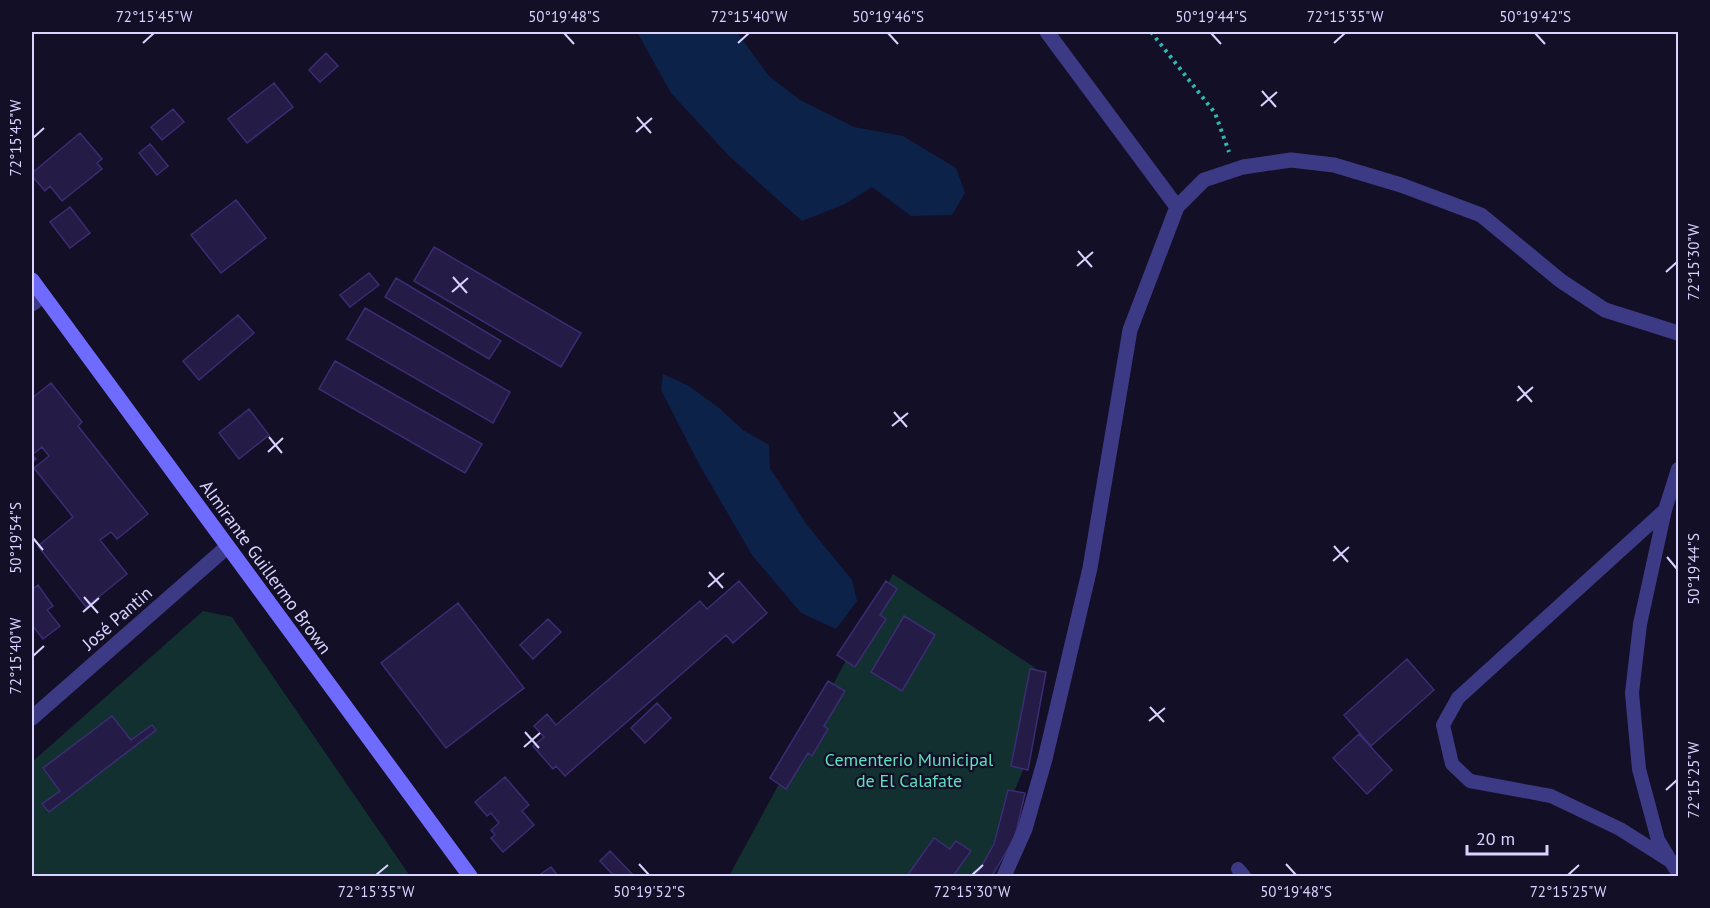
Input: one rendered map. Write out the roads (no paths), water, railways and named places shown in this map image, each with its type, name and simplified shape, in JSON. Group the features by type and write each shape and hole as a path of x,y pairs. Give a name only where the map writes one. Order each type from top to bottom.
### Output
{"main road":[{"name":"Almirante Guillermo Brown","path":"32,280 37,300 227,547 470,876"}],"street":[{"path":"1047,32 1177,207"},
{"path":"1004,876 1025,829 1045,759 1090,568 1130,330 1177,207 1204,180 1235,170 1291,160 1335,165 1421,192 1481,215 1561,281 1605,310 1678,333"},
{"name":"José Pantin","path":"32,718 227,547"}],"lane":[{"path":"1675,867 1658,840 1639,769 1632,693 1640,624 1665,510 1678,469"},
{"path":"1665,510 1458,698 1443,725 1452,764 1470,781 1551,796 1620,829 1675,867"}],"water":[{"path":"637,32 737,32 769,76 800,100 854,127 903,136 956,168 965,193 952,215 911,216 872,187 845,204 802,221 729,156 671,93"},
{"path":"663,374 689,386 719,408 743,430 769,445 770,468 807,525 852,580 857,601 836,629 801,613 752,555 699,464 661,390"}],"park label":[{"name":"Cementerio Municipal de El Calafate","path":"909,769"}]}
